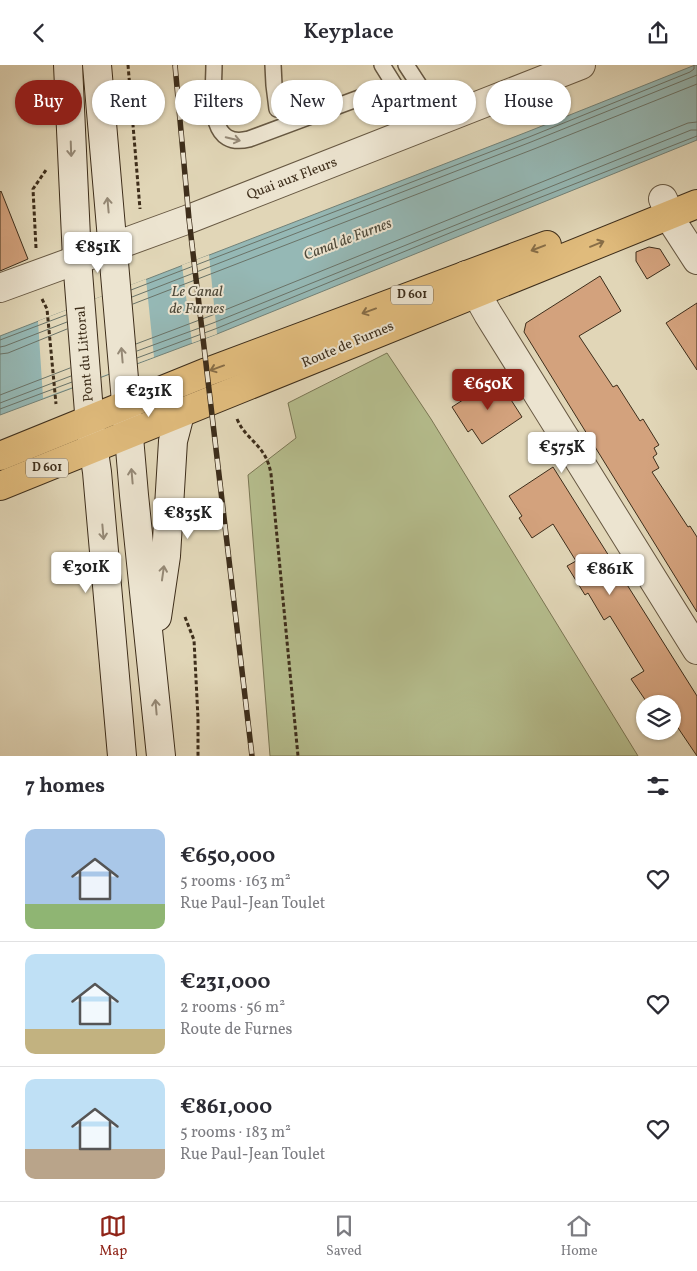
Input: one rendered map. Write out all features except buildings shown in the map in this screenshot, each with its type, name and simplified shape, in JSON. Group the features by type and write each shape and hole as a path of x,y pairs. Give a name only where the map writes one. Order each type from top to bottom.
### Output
{"main road":[{"name":"Pont du Littoral","path":"68,65 79,289 121,746"},
{"path":"97,65 129,435 160,756"},
{"name":"Quai aux Fleurs","path":"476,107 581,65"},
{"name":"Quai aux Fleurs","path":"0,288 77,259 113,259 142,235 189,219 429,125"},
{"name":"Route de Furnes","path":"0,457 127,403 471,284 666,207 697,185"},
{"name":"Route de Furnes","path":"666,207 697,204"},
{"path":"666,207 697,260"},
{"path":"471,284 697,651"},
{"name":"Route de Furnes","path":"0,486 226,396 471,284"},
{"path":"151,655 166,556 173,441 180,414"}],"lane":[{"path":"214,65 215,119 222,135 231,140 249,139 353,100"},
{"path":"274,65 274,80"},
{"path":"382,65 395,80"},
{"path":"406,65 413,80"}],"path":[{"path":"128,65 142,235"},
{"path":"47,309 56,394"},
{"path":"226,396 238,423 262,450 270,465 298,756"}],"green space":[{"path":"387,353 431,419 638,756 270,756 248,475 296,438 288,403"}],"water":[{"name":"Le Canal de Furnes","path":"697,65 697,140 217,334 0,415 0,336 545,125 571,125 571,114"}],"pier":[{"path":"209,255 217,334 192,343 182,265"},
{"path":"146,279 154,357 43,398 38,321"}],"railway":[{"path":"175,65 189,219 252,756"}],"water label":[{"name":"Canal de Furnes","path":"348,240"}]}
